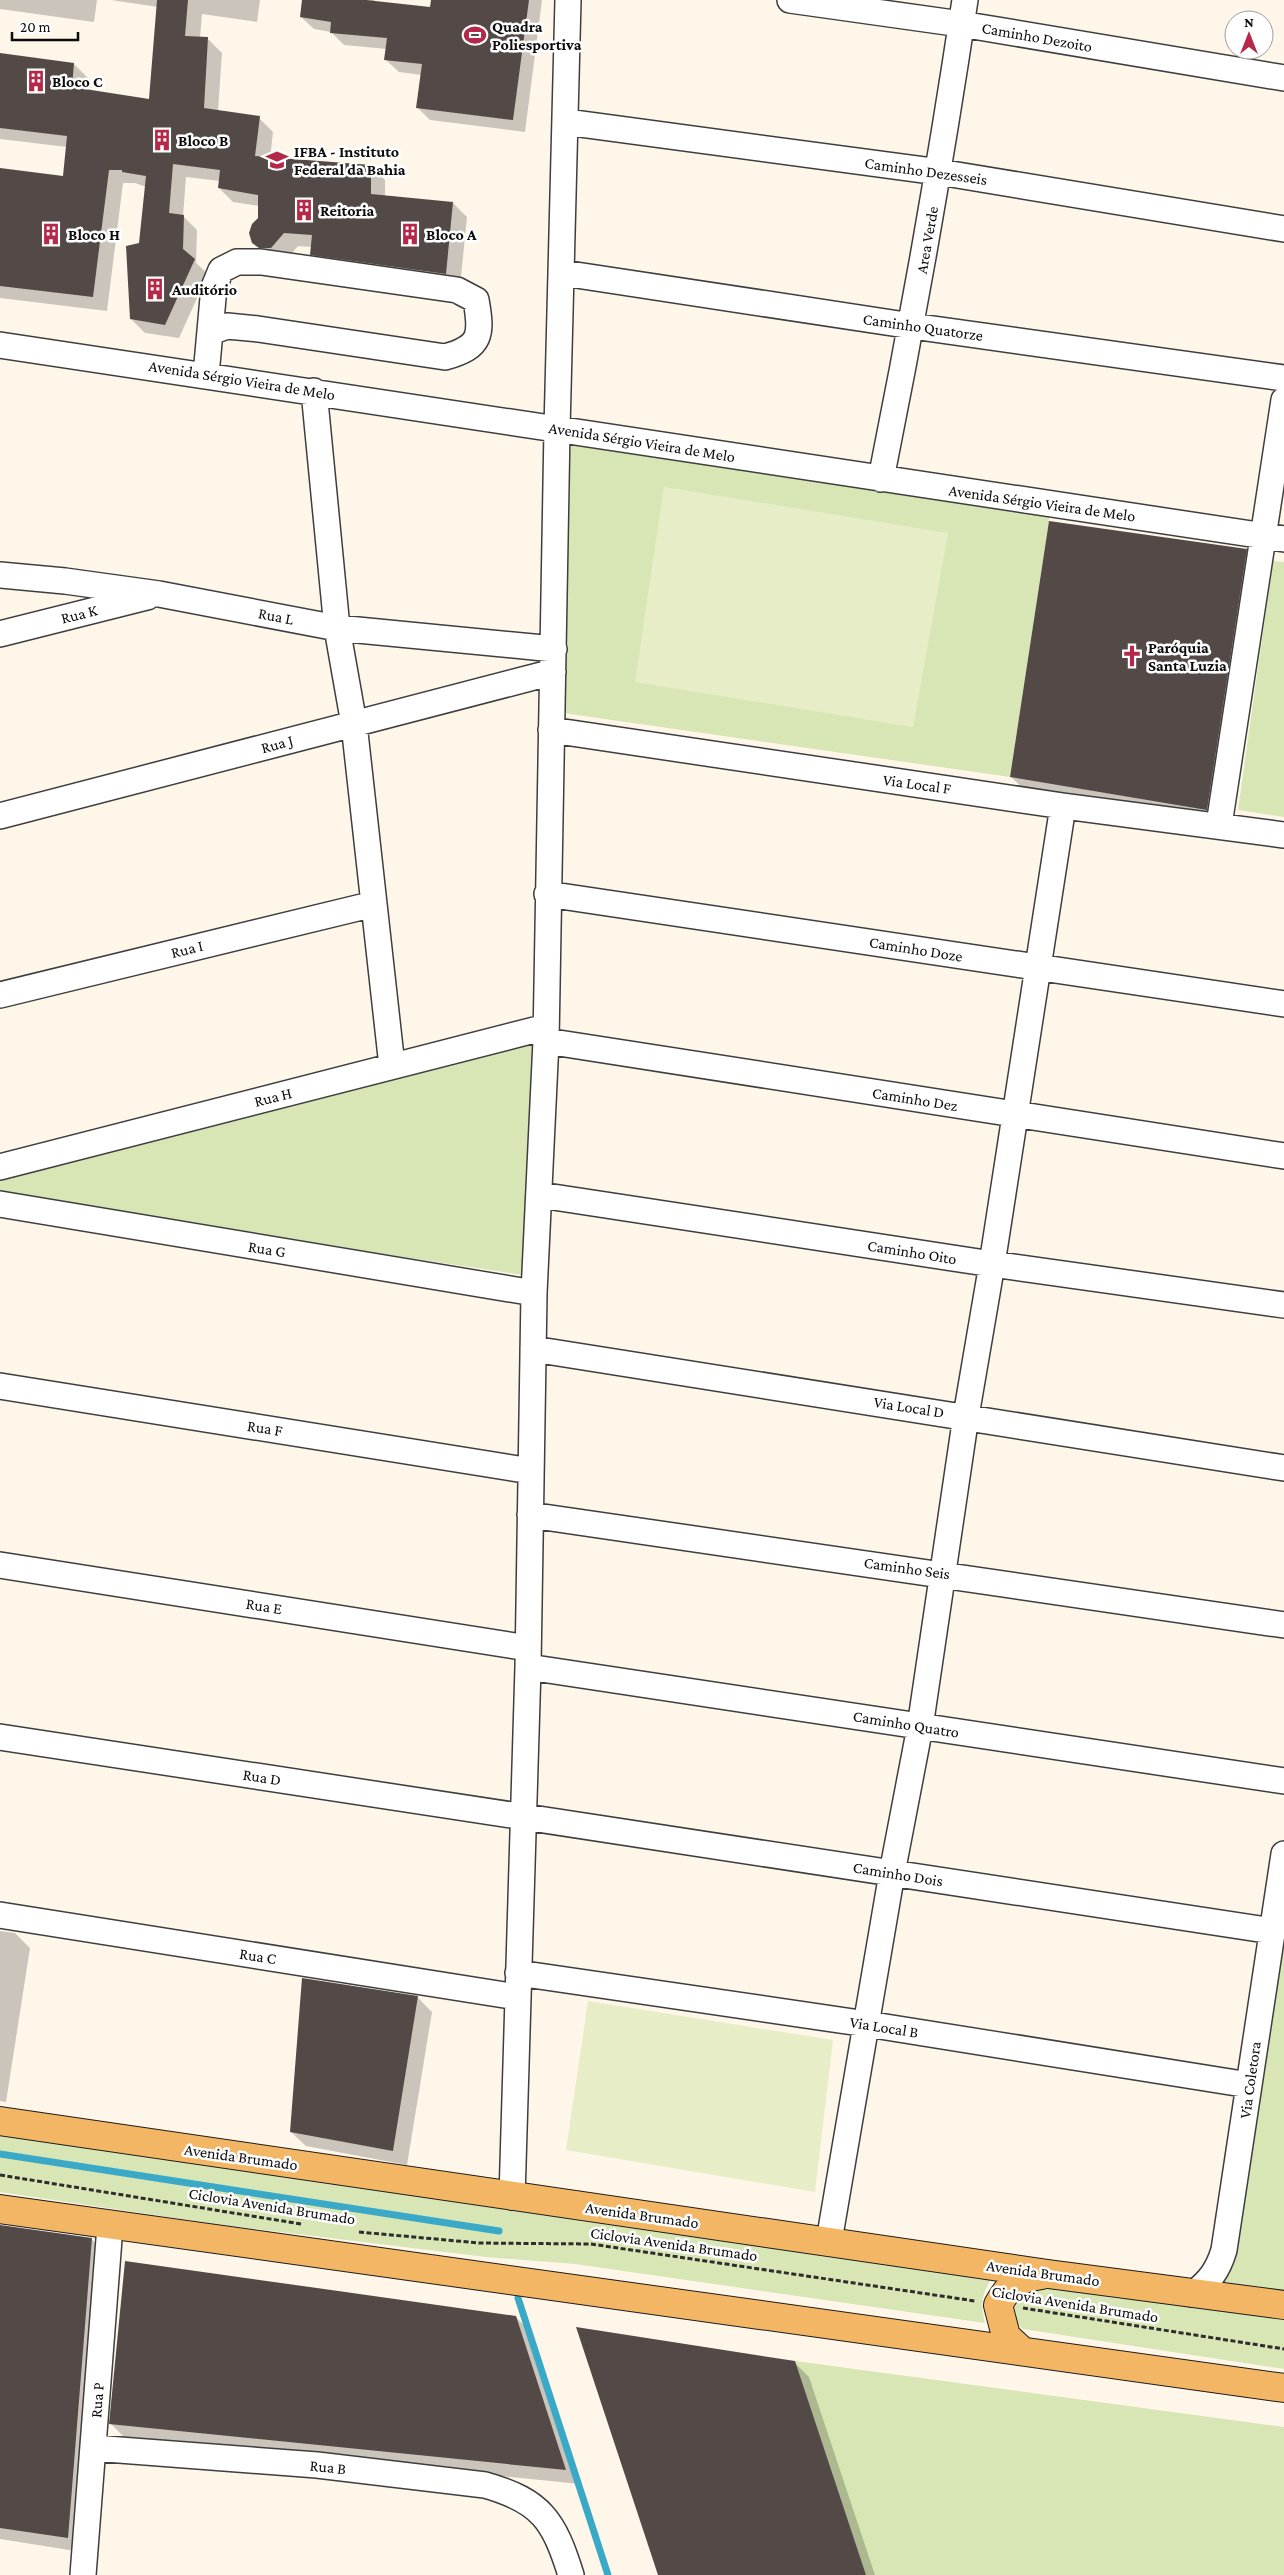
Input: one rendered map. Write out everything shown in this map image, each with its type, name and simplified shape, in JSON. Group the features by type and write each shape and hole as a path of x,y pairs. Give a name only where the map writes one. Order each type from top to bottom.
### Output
{"main road":[{"name":"Avenida Brumado","path":"0,2121 1048,2274 1193,2294 1284,2304"},
{"path":"0,2209 110,2226 1021,2350 1284,2388"},
{"path":"1021,2350 1006,2336 998,2305 1008,2287 1024,2278 1048,2274"}],"street":[{"path":"512,2197 528,1658 534,1293 546,1034 557,430 563,273 568,0"},
{"name":"Caminho Dezoito","path":"790,0 963,12 1284,78"},
{"name":"Area Verde","path":"881,479 912,326 939,172 963,12"},
{"name":"Caminho Dezesseis","path":"566,122 939,172 1284,229"},
{"path":"206,375 214,287 221,270 237,262 261,262 457,290 476,300 481,326 478,339 464,352 446,357 258,329 227,326 211,332"},
{"name":"Caminho Quatorze","path":"563,273 912,326 1284,378"},
{"name":"Avenida Sérgio Vieira de Melo","path":"0,344 557,430 1273,537"},
{"path":"314,392 337,628 354,724 392,1066"},
{"path":"1219,825 1273,537 1284,400"},
{"name":"Rua L","path":"0,575 65,581 159,594 337,628 554,661"},
{"name":"Rua K","path":"0,634 159,594"},
{"name":"Rua J","path":"0,816 354,724 554,661"},
{"name":"Via Local F","path":"551,730 1063,806 1284,835"},
{"path":"829,2241 892,1873 920,1726 966,1416 992,1264 1063,806"},
{"name":"Caminho Doze","path":"548,894 1284,1004"},
{"name":"Rua I","path":"0,995 374,904"},
{"name":"Rua H","path":"0,1167 392,1066 546,1034"},
{"name":"Caminho Dez","path":"546,1034 1014,1115 1284,1156"},
{"name":"Caminho Oito","path":"540,1195 992,1264 1284,1305"},
{"name":"Rua G","path":"0,1204 534,1293"},
{"name":"Via Local D","path":"533,1348 1284,1468"},
{"name":"Rua F","path":"0,1386 531,1471"},
{"name":"Caminho Seis","path":"530,1515 942,1573 1284,1625"},
{"name":"Rua E","path":"0,1565 528,1658"},
{"name":"Caminho Quatro","path":"528,1658 920,1726 1284,1781"},
{"name":"Rua D","path":"0,1737 524,1818"},
{"name":"Caminho Dois","path":"524,1818 1272,1931"},
{"name":"Via Coletora","path":"1193,2294 1206,2284 1218,2269 1224,2250 1284,1854"},
{"name":"Rua C","path":"0,1915 517,1997"},
{"name":"Via Local B","path":"518,1973 867,2024 1249,2085"},
{"name":"Rua P","path":"83,2575 110,2226"},
{"name":"Rua B","path":"93,2448 317,2466 485,2485 511,2492 536,2508 551,2523 560,2540 571,2575"}],"path":[{"name":"Ciclovia Avenida Brumado","path":"0,2175 311,2225"},
{"name":"Ciclovia Avenida Brumado","path":"350,2231 479,2243 591,2244 1284,2349"}],"green space":[{"path":"571,435 1049,510 1049,521 1010,777 563,713"},
{"path":"664,487 948,533 913,727 635,682"},
{"path":"1273,561 1284,562 1284,817 1238,810"},
{"path":"540,1034 530,1276 0,1197 0,1175"},
{"path":"1284,1934 1284,2291 1214,2281"},
{"path":"588,2001 833,2040 815,2192 566,2150"},
{"path":"0,2127 997,2271 985,2290 982,2301 985,2323 575,2264 486,2257 215,2224 0,2192"},
{"path":"1036,2286 1121,2299 1155,2296 1284,2312 1284,2369 1023,2329 1013,2321 1008,2306 1013,2294"},
{"path":"795,2361 1284,2427 1284,2575 866,2575"}],"building":[{"path":"157,0 188,0 185,36 208,37 204,108 260,116 255,156 371,165 371,194 453,202 446,274 310,255 312,235 284,233 271,248 259,248 252,243 249,233 252,224 258,218 258,195 218,188 220,170 173,164 169,213 184,215 183,249 195,259 165,325 130,319 126,246 139,243 146,176 122,172 122,170 109,170 93,297 0,286 0,168 63,176 67,136 0,128 0,53 74,63 72,87 149,99"},
{"name":"Quadra Poliesportiva","path":"302,0 366,0 430,7 431,0 529,0 513,120 416,108 422,64 384,60 387,38 330,33 331,22 300,17"},
{"name":"Paróquia Santa Luzia","path":"1049,521 1247,549 1207,810 1010,777"},
{"path":"302,1978 418,1996 393,2151 290,2132"},
{"path":"0,2225 92,2238 68,2538 0,2528"},
{"path":"125,2261 516,2316 566,2470 109,2424"},
{"path":"576,2327 795,2361 866,2575 658,2575"}],"waterway":[{"path":"0,2154 499,2231"},
{"path":"518,2298 608,2575"}],"place":[{"name":"Quadra Poliesportiva","path":"475,35"},
{"name":"Bloco C","path":"36,81"},
{"name":"Bloco B","path":"162,140"},
{"name":"IFBA - Instituto Federal da Bahia","path":"277,160"},
{"name":"Reitoria","path":"304,210"},
{"name":"Bloco H","path":"51,234"},
{"name":"Bloco A","path":"410,234"},
{"name":"Auditório","path":"155,289"},
{"name":"Paróquia Santa Luzia","path":"1132,656"}]}
